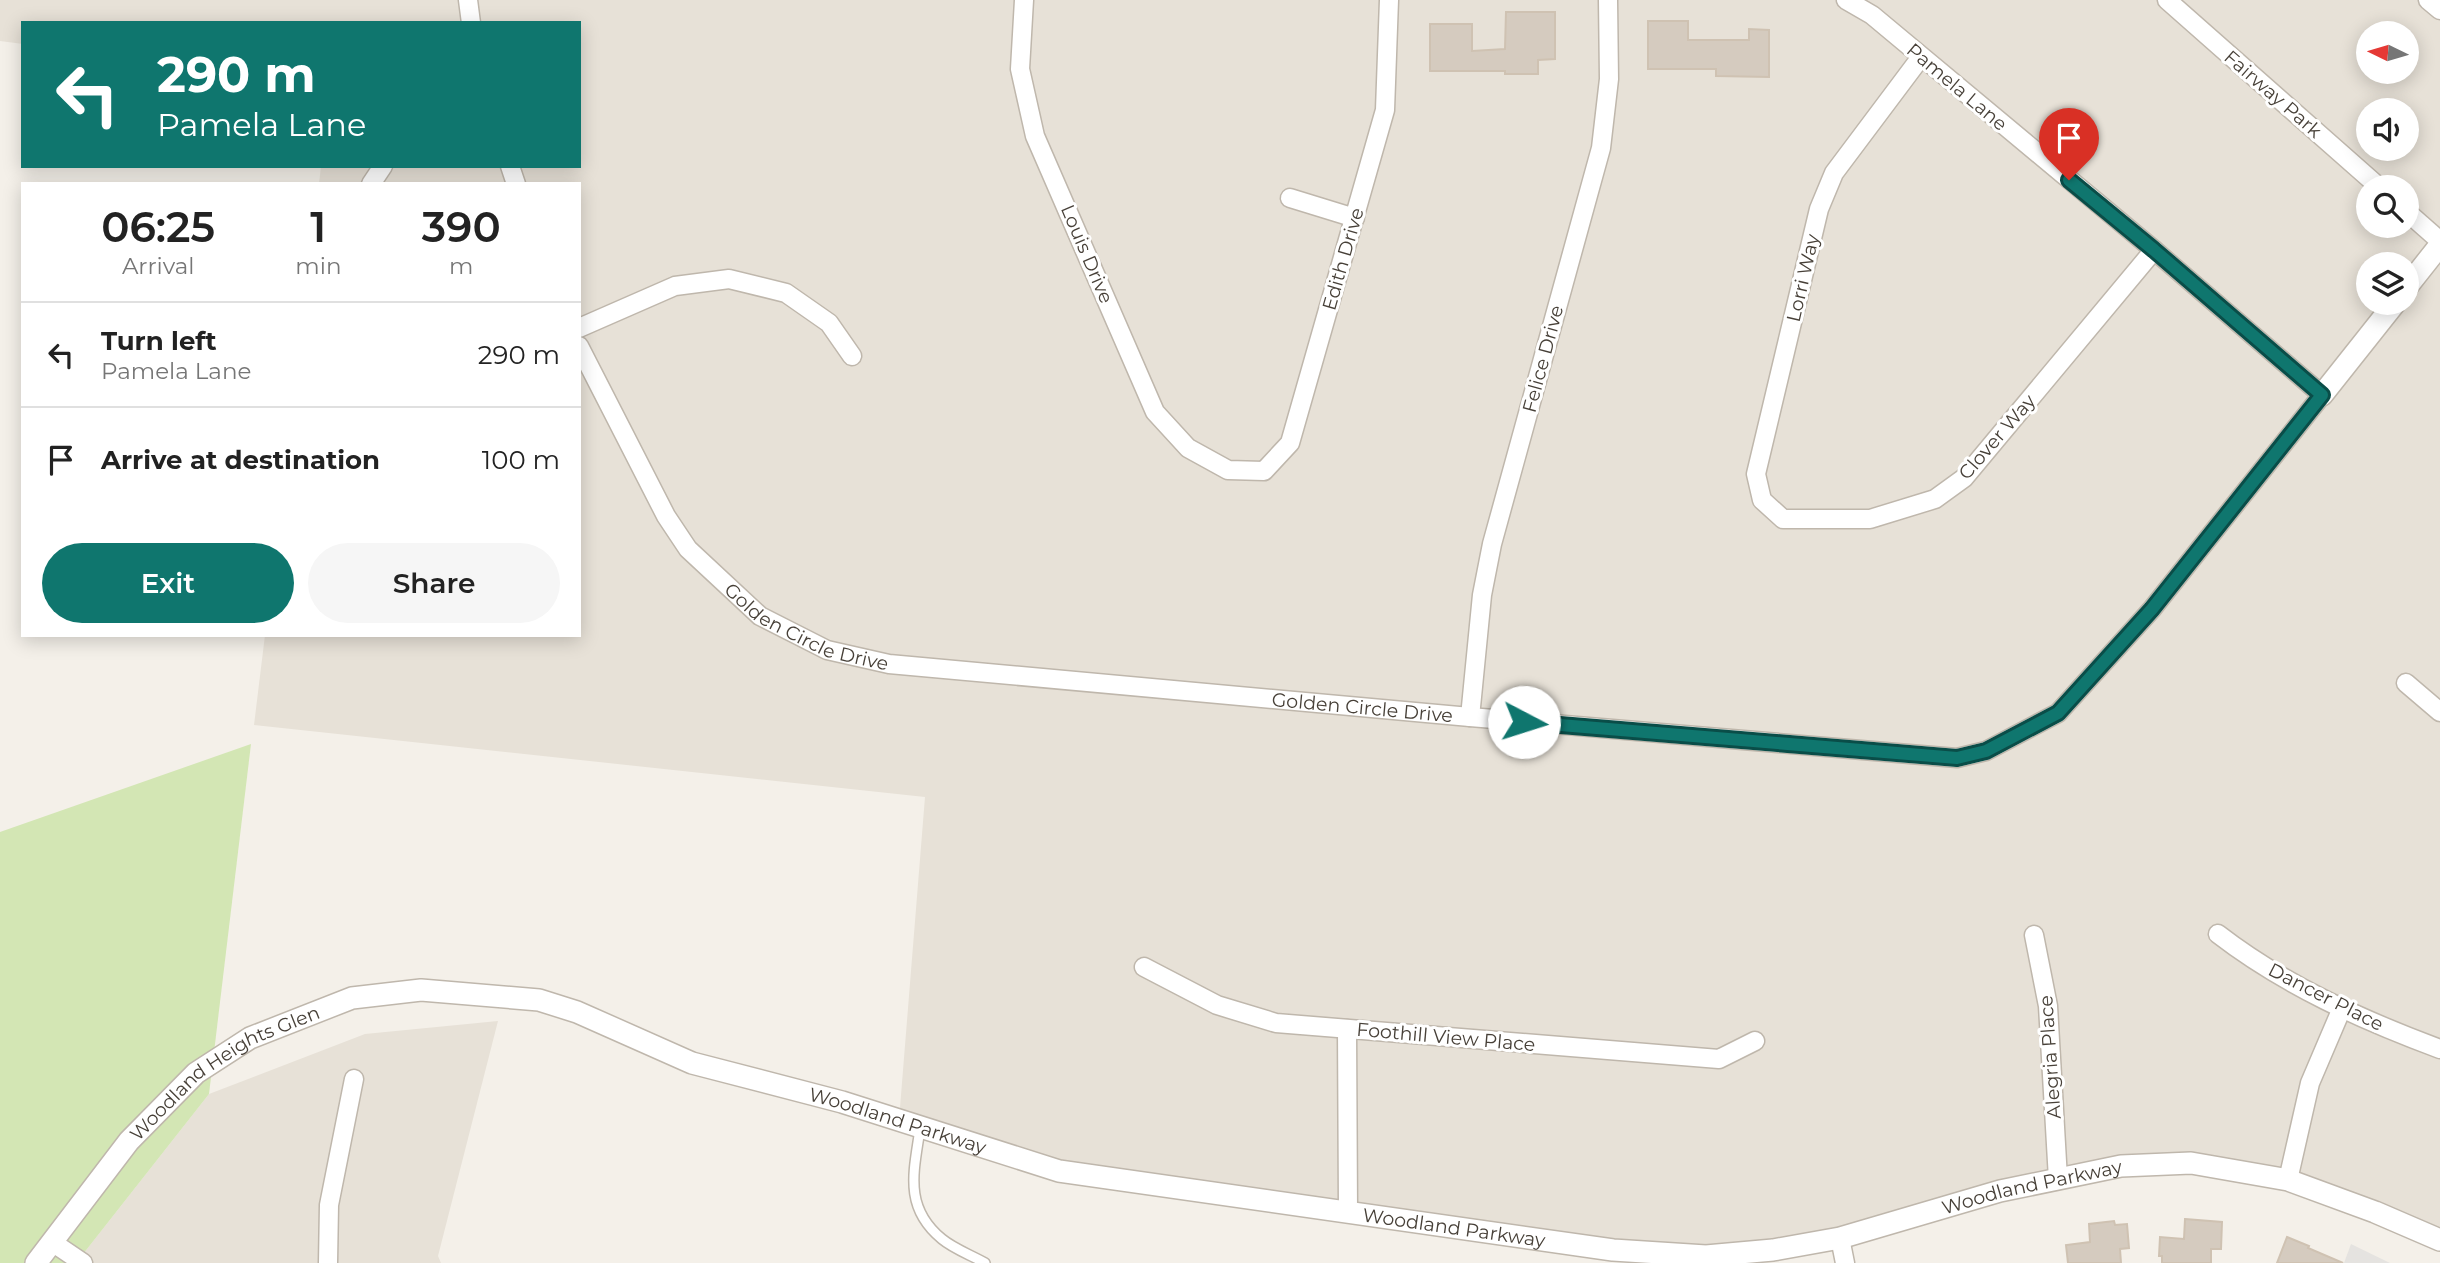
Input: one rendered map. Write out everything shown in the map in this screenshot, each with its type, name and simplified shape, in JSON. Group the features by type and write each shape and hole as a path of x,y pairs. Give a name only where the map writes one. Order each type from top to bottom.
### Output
{"street":[{"path":"468,0 471,21"},
{"name":"Louis Drive","path":"1024,0 1020,69 1035,136 1155,412 1188,448 1228,470"},
{"name":"Edith Drive","path":"1228,470 1264,471 1290,443 1385,110 1389,0"},
{"name":"Felice Drive","path":"1470,717 1482,595 1492,544 1601,148 1609,79 1608,0"},
{"name":"Pamela Lane","path":"1846,0 1872,15 2154,250 2322,395"},
{"name":"Fairway Park","path":"2167,0 2365,175"},
{"path":"2428,0 2440,10"},
{"name":"Lorri Way","path":"1783,519 1762,500 1756,474 1819,209 1834,173 1921,57"},
{"path":"1290,198 1354,218"},
{"path":"2419,223 2440,243 2419,271"},
{"name":"Clover Way","path":"1783,519 1870,519 1935,499 1945,492 1964,478 2154,250"},
{"path":"581,327 675,286 729,279 786,293 829,323 852,356"},
{"name":"Golden Circle Drive","path":"581,350 666,516 688,549 760,616 827,650 889,664 1957,758 1986,751 2058,713 2152,609 2385,315"},
{"path":"2406,682 2440,712"},
{"name":"Dancer Place","path":"2218,934 2249,958 2342,1008 2440,1049"},
{"name":"Alegria Place","path":"2034,935 2048,1006 2058,1179"},
{"name":"Foothill View Place","path":"1144,967 1217,1005 1276,1023 1719,1059 1755,1041"},
{"name":"Woodland Heights Glen","path":"36,1263 138,1132 196,1073 250,1038 352,998 421,990 474,994"},
{"name":"Woodland Parkway","path":"474,994 539,1000 577,1012 692,1063 842,1102 1059,1171 1613,1250 1706,1260 1773,1250 1840,1238 2000,1191 2121,1166 2191,1163 2288,1180 2375,1212 2440,1240"},
{"path":"2288,1180 2310,1083 2342,1008"},
{"path":"1347,1029 1348,1211"},
{"path":"328,1263 329,1205 354,1079"},
{"path":"1840,1238 1845,1263"},
{"path":"52,1242 82,1263"}],"lane":[{"path":"920,1129 913,1190 919,1212 942,1239 985,1263"}],"shaded area":[{"path":"0,0 2440,0 2440,1229 2191,1162 1704,1260 1128,1178 899,1120 925,797 254,725 265,637 581,637 581,182 319,182 321,168 581,168 581,21 21,21 21,44 0,41"},
{"path":"498,1021 438,1256 441,1263 76,1263 209,1094 365,1034"},
{"path":"2351,1244 2390,1263 2344,1263"}],"green space":[{"path":"251,744 209,1094 76,1263 0,1263 0,832"}],"building":[{"path":"1506,12 1555,12 1555,59 1538,60 1538,74 1430,71 1430,24 1472,24 1472,51 1505,49"},
{"path":"1648,21 1688,21 1688,40 1749,40 1749,29 1769,30 1769,77 1716,76 1716,69 1648,69"},
{"path":"2185,1219 2222,1222 2221,1249 2211,1249 2211,1263 2162,1263 2162,1256 2159,1256 2160,1237 2184,1239"},
{"path":"2114,1221 2115,1225 2127,1224 2129,1248 2120,1249 2121,1263 2068,1263 2066,1245 2090,1242 2089,1224"},
{"path":"2287,1237 2309,1246 2308,1248 2343,1263 2277,1263"}],"route":[{"path":"1524,722 1957,758 1986,751 2058,713 2152,609 2322,395 2069,180"}]}
